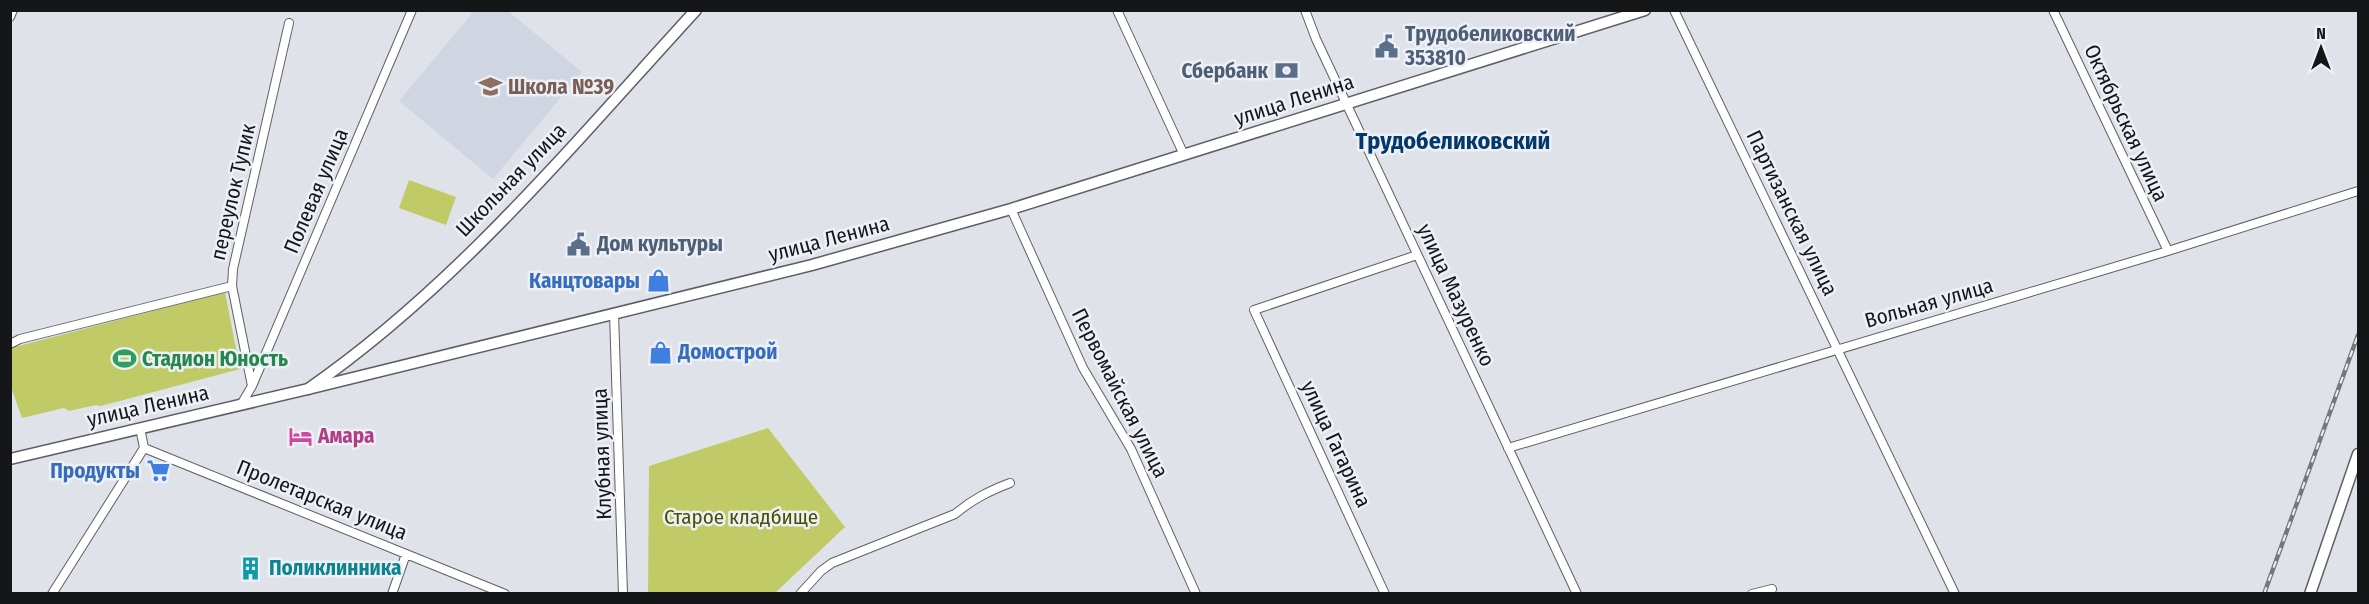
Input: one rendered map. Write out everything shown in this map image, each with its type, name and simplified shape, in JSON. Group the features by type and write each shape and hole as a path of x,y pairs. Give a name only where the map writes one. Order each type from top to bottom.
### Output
{"street":[{"path":"10,17 14,10"},
{"name":"Полевая улица","path":"252,386 412,10"},
{"name":"Школьная улица","path":"308,389 343,365 432,291 518,203 696,10"},
{"path":"1117,10 1184,155"},
{"name":"улица Мазуренко","path":"1305,10 1346,103 1577,594"},
{"name":"улица Ленина","path":"10,459 346,380 812,265 1011,209 1645,10"},
{"name":"Партизанская улица","path":"1674,10 1955,594"},
{"name":"Октябрьская улица","path":"2053,10 2168,251"},
{"name":"переулок Тупик","path":"252,386 232,286 237,246 268,121 289,22"},
{"name":"Вольная улица","path":"1508,448 2168,251 2358,191"},
{"name":"Первомайская улица","path":"1011,209 1083,368 1131,449 1196,594"},
{"name":"улица Гагарина","path":"1385,594 1254,310 1417,255"},
{"path":"10,344 20,339 232,286"},
{"name":"Клубная улица","path":"614,313 623,594"},
{"path":"343,365 346,380"},
{"path":"242,403 252,386"},
{"path":"52,594 144,448 140,428"},
{"name":"Пролетарская улица","path":"144,448 505,594"},
{"path":"2310,594 2358,454"},
{"path":"800,594 821,571 832,563 955,514 971,500 1010,483"},
{"path":"392,594 406,554"},
{"path":"1752,594 1772,589"}],"shaded area":[{"name":"Школа №39","path":"474,11 508,11 582,72 493,179 399,101"}],"green space":[{"path":"409,180 456,197 446,225 399,208"},
{"name":"Стадион Юность","path":"225,292 240,369 101,406 69,411 64,408 22,418 11,387 11,348"},
{"name":"Старое кладбище","path":"768,428 845,527 775,593 648,593 649,466"}],"railway":[{"path":"2264,594 2358,335"}],"place":[{"name":"Трудобеликовский 353810","path":"1387,46"},
{"name":"Сбербанк","path":"1286,71"},
{"name":"Школа №39","path":"490,87"},
{"name":"Дом культуры","path":"579,244"},
{"name":"Канцтовары","path":"658,281"},
{"name":"Домострой","path":"660,352"},
{"name":"Стадион Юность","path":"124,359"},
{"name":"Амара","path":"300,436"},
{"name":"Продукты","path":"158,471"},
{"name":"Поликлинника","path":"251,568"}],"district":[{"name":"Трудобеликовский","path":"1453,141"}]}
